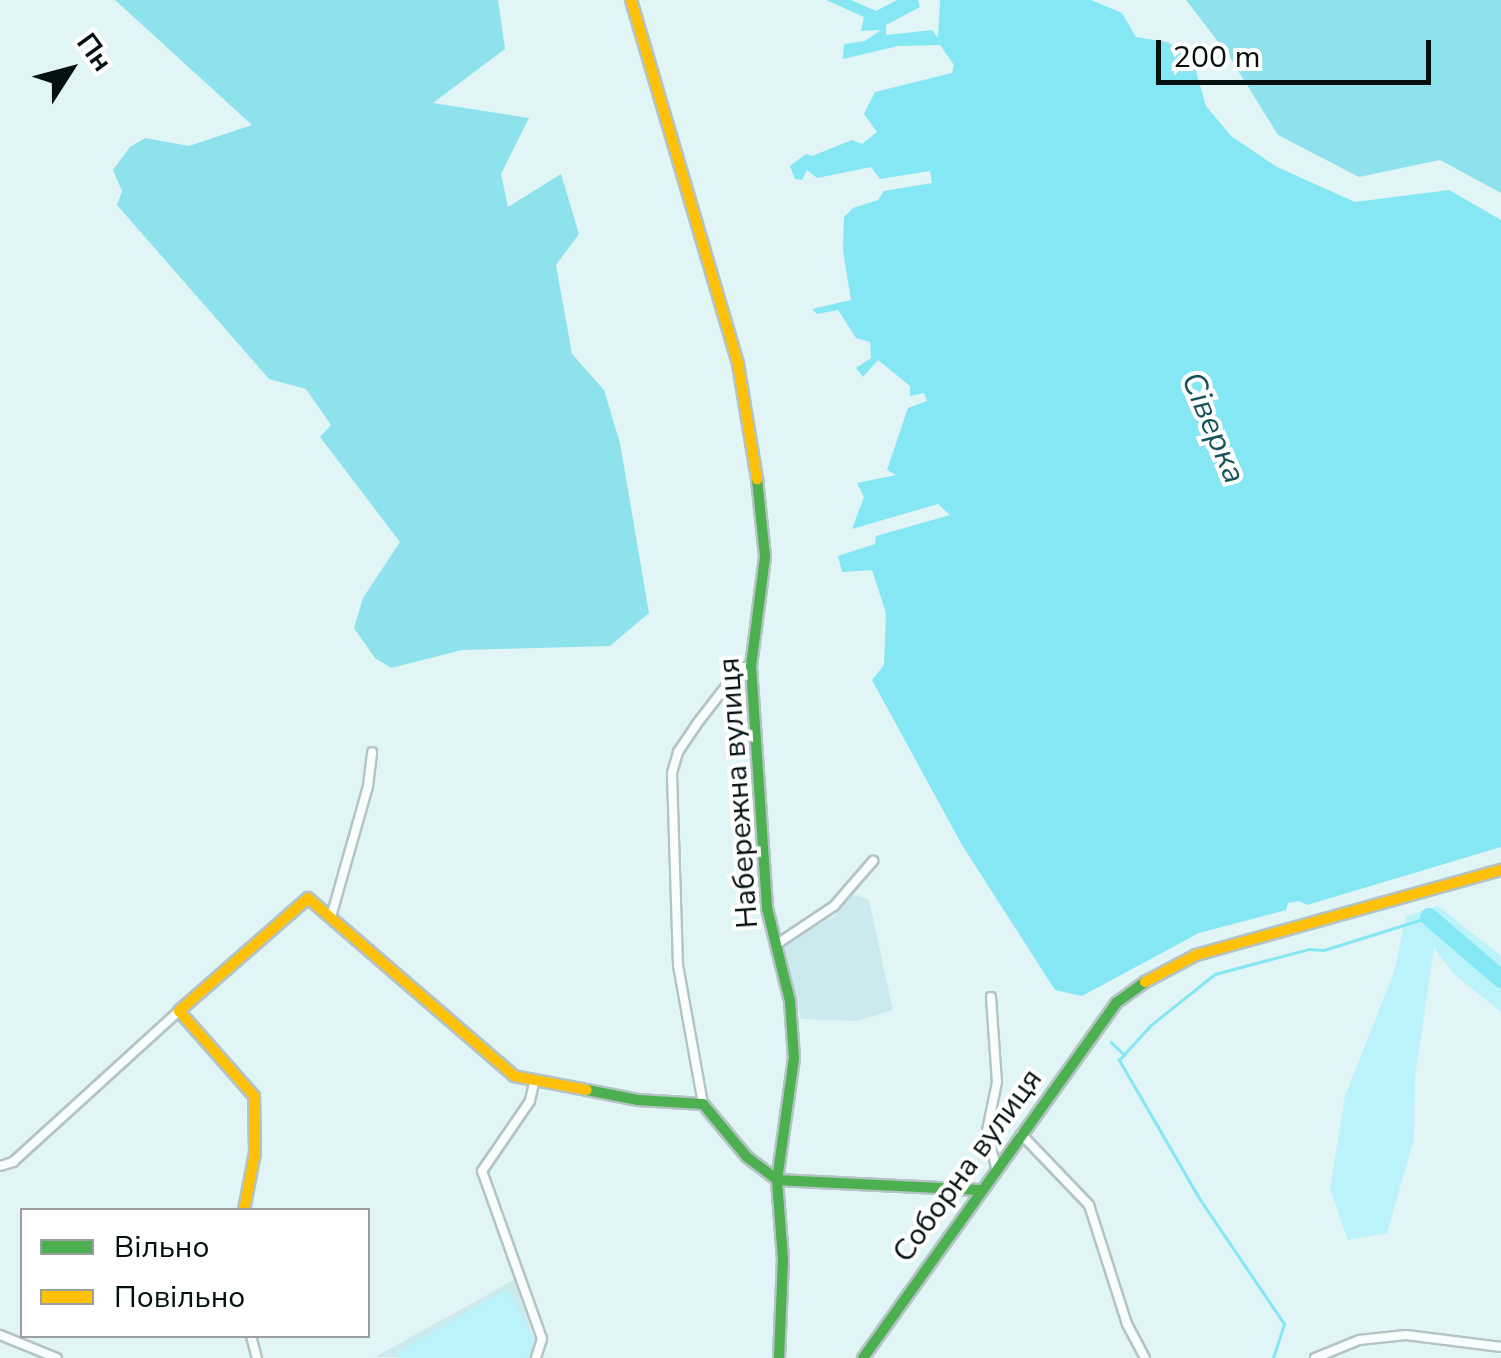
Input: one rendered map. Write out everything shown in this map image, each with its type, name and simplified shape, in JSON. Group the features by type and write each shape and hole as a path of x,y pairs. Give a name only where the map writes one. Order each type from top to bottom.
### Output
{"street":[{"name":"Набережна вулиця","path":"632,0 752,424 765,546 751,666 762,769 767,908 792,1016 794,1058 777,1180 783,1260 778,1358"},
{"path":"751,666 740,668 696,724 672,773 678,966 702,1104 747,1157 777,1180 980,1190"},
{"path":"331,917 372,770 372,752"},
{"path":"776,944 834,906 873,861"},
{"name":"Соборна вулиця","path":"863,1358 1116,1003 1151,976 1196,955 1501,870"},
{"path":"0,1166 13,1162 308,898 514,1076 534,1083 638,1100 702,1104"},
{"path":"991,997 997,1082 987,1132 996,1167"},
{"path":"179,1011 254,1096 254,1153 244,1208"},
{"path":"534,1083 530,1101 482,1170 542,1339 536,1358"},
{"path":"1021,1134 1090,1204 1128,1324 1145,1358"},
{"path":"1315,1358 1359,1340 1406,1334 1501,1346"},
{"path":"0,1336 57,1358"}],"shaded area":[{"path":"115,0 498,0 505,49 433,103 529,118 501,174 508,207 561,174 579,234 556,265 572,354 604,390 620,443 649,613 610,646 462,650 391,668 375,658 354,628 363,598 400,542 320,437 331,425 306,389 269,379 117,205 122,191 113,170 130,147 145,138 189,146 252,125"},
{"path":"1186,0 1501,0 1501,193 1440,160 1359,177 1278,135 1229,56"},
{"path":"850,893 869,900 893,1010 856,1021 801,1019 784,943 833,917"},
{"path":"1438,906 1501,956 1501,1012 1455,975 1434,948 1415,1077 1414,1139 1387,1233 1348,1240 1330,1189 1345,1096 1394,972 1406,916"},
{"path":"514,1280 540,1358 375,1357"},
{"path":"507,1289 540,1349 525,1358 399,1358 396,1353"}],"water":[{"path":"826,0 851,0 876,11 897,0 918,0 920,7 886,25 886,35 932,30 938,38 940,0 1091,0 1122,13 1136,37 1167,42 1192,57 1206,106 1231,136 1277,167 1355,202 1449,190 1501,220 1501,847 1307,905 1299,901 1288,903 1286,910 1199,933 1082,996 1055,990 962,845 872,680 884,665 886,613 872,570 842,572 838,556 875,544 876,536 950,515 938,504 852,529 864,497 857,483 896,475 887,470 908,408 927,401 924,393 910,396 910,386 878,360 863,377 856,368 871,358 870,342 856,338 838,310 817,314 812,309 851,300 843,251 844,217 853,208 878,200 884,191 932,183 930,171 880,179 871,167 817,178 807,170 802,180 795,179 790,166 806,154 812,156 852,140 862,144 877,132 864,114 875,92 952,73 954,65 940,45 898,46 843,59 844,44 865,41 881,30 861,31 864,17"}],"waterway":[{"path":"1273,1358 1284,1324 1200,1200 1119,1060 1151,1025 1215,974 1309,949 1324,950 1429,917"},
{"name":"Сіверка","path":"1429,917 1501,979"},
{"path":"1111,1042 1125,1055"}],"traffic: fast":[{"path":"757,479 765,557 751,666 767,908 790,1001 794,1058 777,1180 783,1259 779,1358"},
{"path":"863,1358 1116,1003 1145,982"},
{"path":"587,1090 638,1100 703,1104 747,1157 777,1180 980,1190"}],"traffic: slow":[{"path":"631,0 738,364 757,479"},
{"path":"1145,982 1196,955 1501,870"},
{"path":"244,1208 255,1153 254,1096 179,1011 308,898 514,1076 587,1090"}]}
